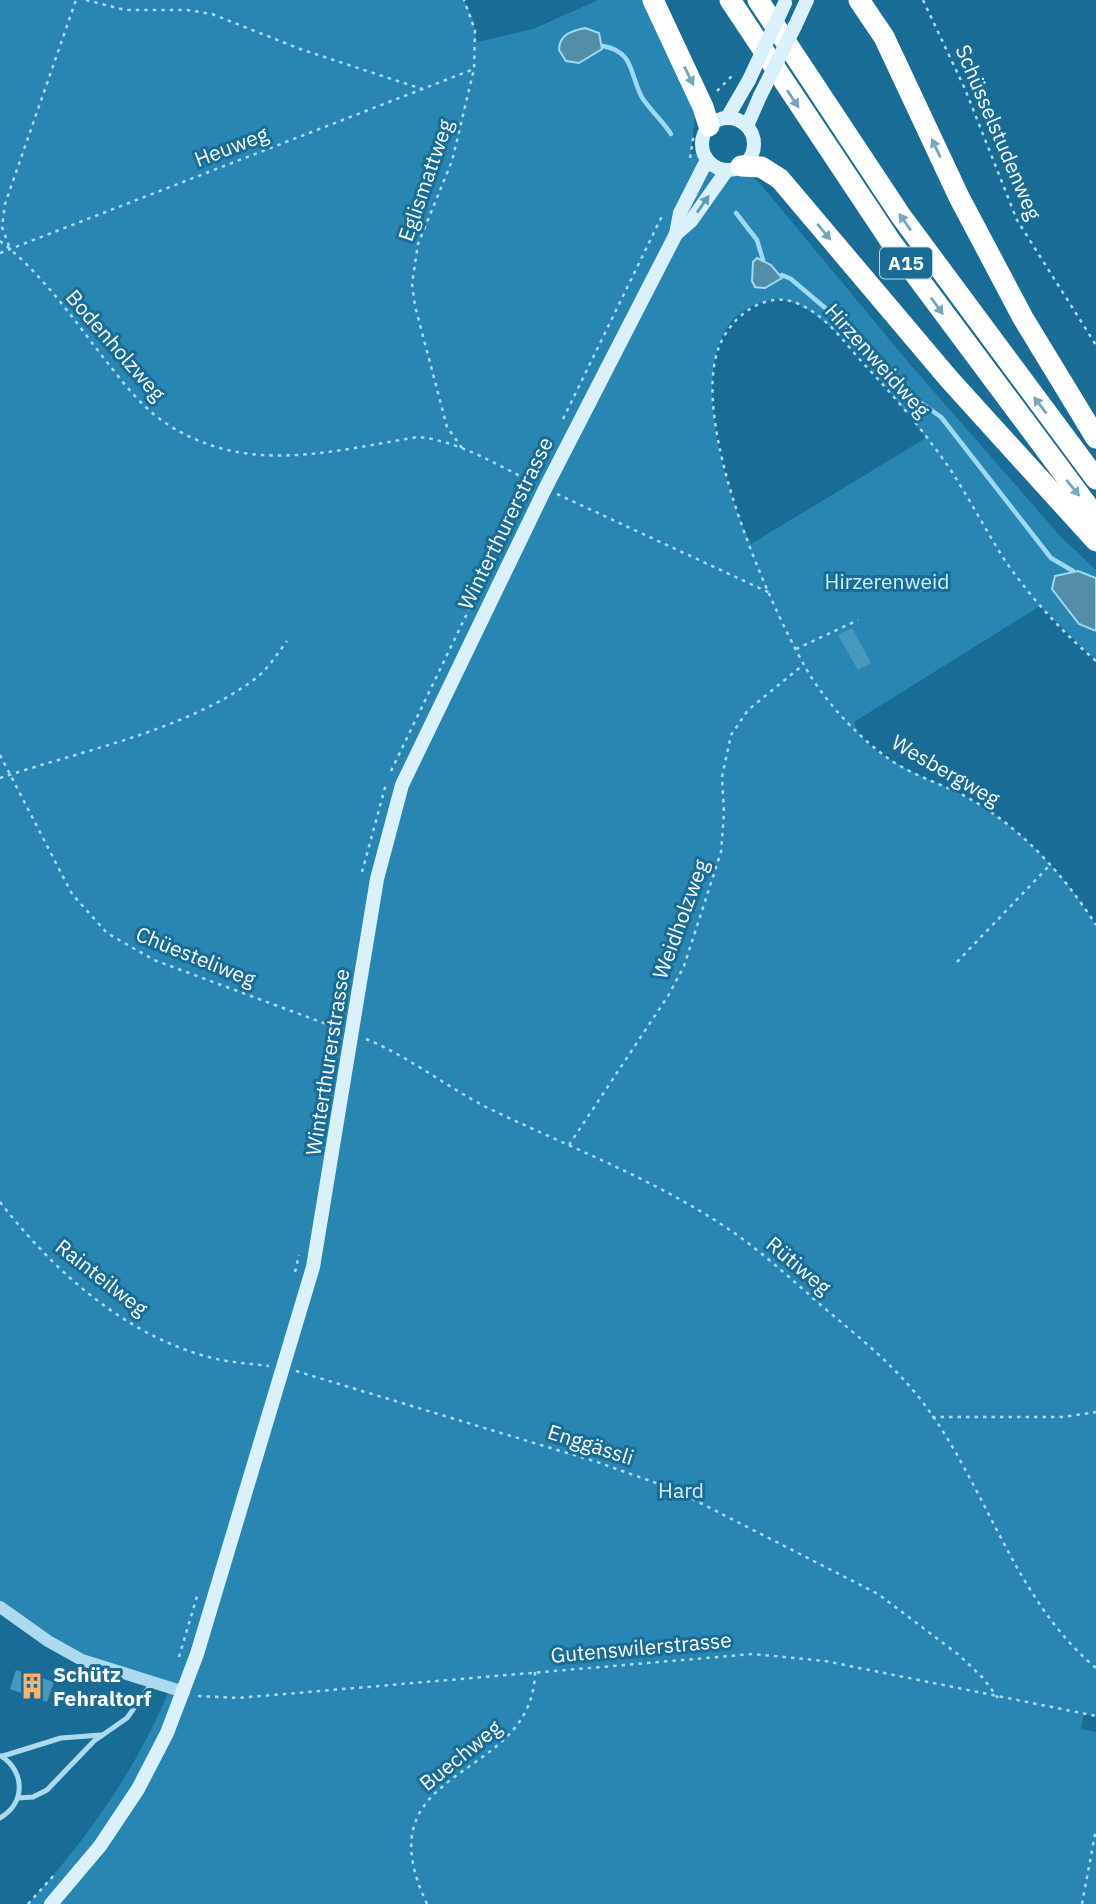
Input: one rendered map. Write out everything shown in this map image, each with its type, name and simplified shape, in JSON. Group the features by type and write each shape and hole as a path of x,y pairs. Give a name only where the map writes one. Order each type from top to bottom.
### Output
{"highway":[{"path":"653,0 713,117"},
{"name":"A15","path":"730,0 891,242 1096,517"},
{"name":"A15","path":"758,0 901,216 1000,354 1096,479"},
{"path":"859,0 884,37 959,197 1023,318 1096,438"},
{"path":"734,168 761,167 780,179 949,379 1096,541"}],"main road":[{"name":"Winterthurerstrasse","path":"676,234 691,221 754,148 747,126 807,0"},
{"name":"Winterthurerstrasse","path":"51,1904 95,1853 129,1805 159,1749 285,1368 317,1248 377,880 392,816 414,756 538,486 676,234 680,213 707,160 702,139 713,117 743,75 786,2"},
{"path":"713,117 747,126"},
{"path":"707,160 734,168"}],"street":[{"path":"0,1607 70,1654 177,1690"}],"lane":[{"path":"18,1798 37,1796 47,1790 101,1735 127,1718 152,1683"},
{"path":"0,1818 12,1809 18,1798 19,1776 1,1756 61,1738 101,1735"}],"path":[{"path":"10,249 2,227 5,204 76,0"},
{"path":"86,0 125,10 187,10 212,14 300,49 422,89"},
{"name":"Eglismattweg","path":"462,448 447,427 415,306 412,284 418,244 452,161 474,69 475,30 464,0"},
{"name":"Schüsselstudenweg","path":"923,0 965,89 1017,220 1096,345"},
{"name":"Heuweg","path":"0,253 474,69"},
{"path":"688,164 696,113 713,117 743,75"},
{"path":"558,429 664,212"},
{"name":"Bodenholzweg","path":"0,241 66,310 131,391 163,422 183,433 228,449 272,457 313,456 418,438 462,448 538,486"},
{"name":"Hirzenweidweg","path":"771,594 733,494 715,428 711,383 717,351 730,326 749,309 777,299 799,303 822,318 886,387 949,468 1016,575 1054,622 1096,661"},
{"path":"537,472 538,486"},
{"path":"527,492 538,486"},
{"path":"538,486 771,594"},
{"path":"390,773 488,569"},
{"name":"Wesbergweg","path":"771,594 803,665 837,709 886,757 963,796 1006,822 1050,865 1096,925"},
{"path":"796,649 858,620"},
{"path":"0,778 126,740 214,702 257,677 287,641"},
{"name":"Weidholzweg","path":"568,1145 668,996 684,966 721,852 724,812 722,777 730,736 748,710 803,665"},
{"name":"Chüesteliweg","path":"0,755 72,894 107,933 154,960 352,1033"},
{"path":"362,873 386,783"},
{"path":"957,962 1050,865"},
{"path":"335,1041 337,1027"},
{"name":"Rütiweg","path":"352,1033 400,1055 472,1100 702,1212 750,1245 886,1361 932,1417 1047,1617 1072,1647 1096,1668"},
{"name":"Rainteilweg","path":"0,1202 26,1235 56,1266 133,1325 220,1360 285,1368"},
{"path":"293,1277 300,1247"},
{"path":"268,1366 272,1355"},
{"name":"Enggässli","path":"285,1368 597,1461 673,1489 884,1598 964,1660 998,1698"},
{"path":"932,1417 985,1419 1096,1412"},
{"path":"177,1690 200,1588"},
{"name":"Gutenswilerstrasse","path":"177,1690 209,1698 238,1698 725,1654 774,1654 860,1668 1096,1716"},
{"name":"Buechweg","path":"427,1904 418,1885 412,1848 415,1821 420,1810 443,1783 503,1743 516,1730 532,1702 535,1672"},
{"path":"1082,1904 1096,1829"},
{"path":"28,1904 63,1865"}],"green space":[{"path":"0,0 464,0 472,16 477,42 533,29 598,0 645,0 695,115 691,154 704,154 720,169 741,166 762,186 909,363 1061,537 1096,570 1096,661 1040,606 854,722 862,737 885,756 982,807 1020,835 1054,868 1096,925 1096,1716 1084,1714 1081,1729 1096,1732 1096,1904 28,1904 90,1829 126,1776 170,1688 114,1671 0,1607","holes":["777,299 796,304 817,316 859,355 926,438 751,544 739,517 718,444 713,404 714,366 723,334 744,311"]}],"shaded area":[{"path":"585,28 599,33 602,49 579,63 566,61 559,50 561,40 571,32"},
{"path":"757,258 771,265 782,278 765,288 755,287 752,281 753,262"},
{"path":"1078,571 1096,578 1096,631 1079,624 1052,589 1055,576"}],"building":[{"path":"852,628 871,663 858,670 838,635"},
{"name":"Schütz Fehraltorf","path":"16,1670 54,1682 47,1702 10,1689"}],"waterway":[{"path":"603,46 614,49 626,59 643,99 671,134"},
{"path":"736,213 757,240 763,260"},
{"path":"782,275 791,279 837,318 901,389 941,417 1051,558 1073,571"}],"place":[{"name":"Schütz Fehraltorf","path":"32,1686"}],"park label":[{"name":"Hirzerenweid","path":"887,581"},
{"name":"Hard","path":"681,1490"}]}
